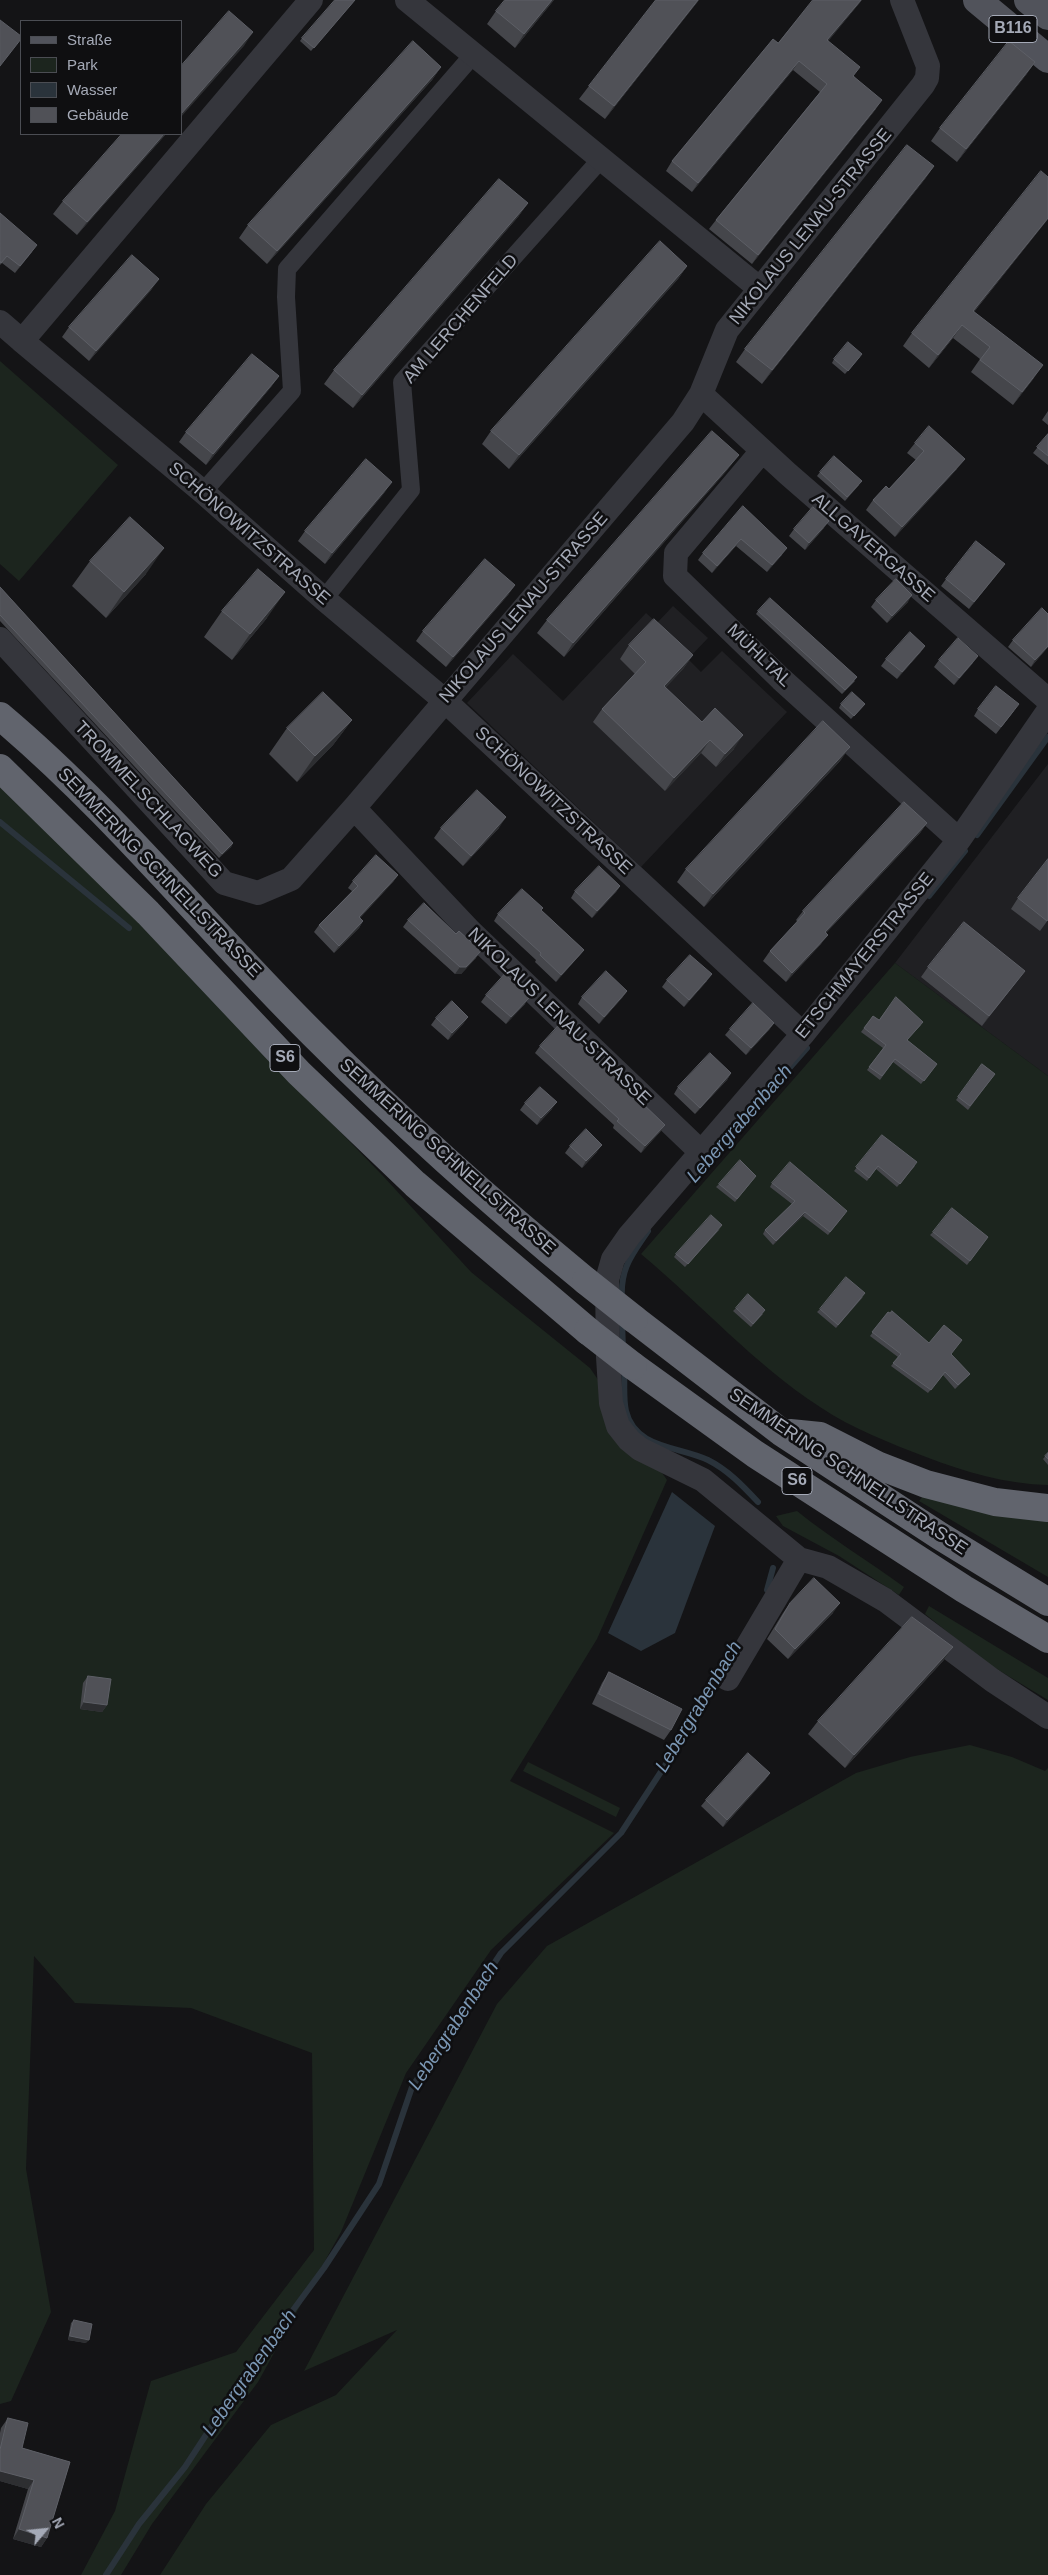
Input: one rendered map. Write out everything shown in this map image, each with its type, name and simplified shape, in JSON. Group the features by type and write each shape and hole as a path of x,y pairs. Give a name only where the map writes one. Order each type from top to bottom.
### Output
{"highway":[{"name":"SEMMERING SCHNELLSTRASSE","path":"0,716 100,809 313,1034 502,1212 634,1319 781,1432 940,1536 1048,1602"},
{"name":"SEMMERING SCHNELLSTRASSE","path":"0,768 148,913 299,1073 415,1184 588,1331 755,1454 964,1588 1048,1639"},
{"path":"781,1432 820,1436 877,1465 926,1484 995,1502 1048,1508"}],"main road":[{"name":"B116","path":"977,0 1048,59"},
{"name":"B116","path":"1028,0 1048,16"}],"street":[{"path":"22,341 311,0"},
{"path":"407,0 759,288"},
{"name":"NIKOLAUS LENAU-STRASSE","path":"702,1153 470,931 354,808 444,700 683,422 701,394 727,330 759,288 900,116 927,78 929,71 926,60 902,0"},
{"path":"203,492 292,390 286,297 287,270 474,55"},
{"name":"AM LERCHENFELD","path":"324,599 411,490 402,382 602,158"},
{"name":"SCHÖNOWITZSTRASSE","path":"0,322 203,492 324,599 444,700 803,1034"},
{"name":"ALLGAYERGASSE","path":"701,394 762,451 1048,700"},
{"name":"MÜHLTAL","path":"762,451 676,554 675,576 781,679 959,840"},
{"name":"TROMMELSCHLAGWEG","path":"0,639 224,883 258,893 291,879 354,808"},
{"name":"ETSCHMAYERSTRASSE","path":"1048,711 959,840 803,1034 629,1236 610,1268 608,1357 611,1403 618,1426 629,1440 640,1449 703,1480 799,1559 828,1567 885,1600 992,1680 1048,1717"},
{"path":"728,1679 799,1559"}],"shaded area":[{"path":"673,606 708,638 688,659 701,672 722,651 787,712 641,867 467,703 513,654 563,701 646,613 657,623"},
{"path":"1048,764 1048,1076 895,963"}],"green space":[{"path":"0,361 118,465 19,581 0,564"},
{"path":"0,782 12,792 384,1177 471,1272 590,1368 667,1480 597,1639 510,1781 614,1833 491,1950 406,2073 341,2232 258,2382 152,2524 121,2575 81,2575 115,2511 151,2381 236,2352 314,2250 312,2053 191,2008 75,2003 34,1956 26,2169 51,2312 11,2401 0,2404"},
{"path":"895,963 1048,1076 1048,1485 1001,1480 956,1468 885,1441 833,1415 796,1390 750,1353 641,1254"},
{"path":"923,1496 972,1510 1048,1519 1048,1577 919,1501"},
{"path":"797,1511 904,1587 899,1595 839,1556 783,1526 776,1516"},
{"path":"929,1606 1048,1678 1048,1700 985,1662 925,1614"},
{"path":"970,1745 1012,1757 1045,1771 1048,1768 1048,2575 160,2575 206,2504 271,2425 336,2395 397,2330 304,2371 497,2004 547,1946 856,1773 910,1757"},
{"path":"528,1762 620,1808 616,1817 523,1771"}],"water":[{"path":"672,1492 715,1526 675,1633 641,1651 608,1633"}],"building":[{"path":"335,0 355,0 314,48 302,38"},
{"path":"505,0 552,0 524,34 496,11"},
{"path":"656,0 698,0 614,106 589,86"},
{"path":"813,0 861,0 827,40 860,67 853,76 882,100 758,255 716,220 827,84 799,61 698,183 672,161 773,39 778,43"},
{"path":"229,11 253,32 182,113 182,65"},
{"path":"0,20 20,35 20,40 0,66"},
{"path":"413,41 441,67 277,251 248,225"},
{"path":"1009,41 1035,62 966,149 940,128"},
{"path":"121,135 163,135 87,222 63,201"},
{"path":"907,145 934,166 772,370 745,349"},
{"path":"1041,171 1048,177 1048,218 973,311 1043,365 1022,392 980,360 990,347 962,325 938,355 912,333"},
{"path":"499,179 528,203 362,395 334,370"},
{"path":"0,213 37,245 20,266 7,256 1,263 0,261"},
{"path":"660,241 687,266 519,455 491,431"},
{"path":"132,255 159,279 96,351 69,327"},
{"path":"848,342 862,354 848,371 834,359"},
{"path":"252,354 279,376 213,454 186,432"},
{"path":"929,426 965,459 902,527 873,500 886,486 889,489 924,451 915,443"},
{"path":"712,431 739,455 573,643 547,620"},
{"path":"1048,434 1048,456 1037,447"},
{"path":"834,456 862,481 847,497 820,472"},
{"path":"366,459 392,482 332,553 305,531"},
{"path":"743,506 787,548 772,565 741,539 717,566 703,553"},
{"path":"813,507 829,521 809,543 794,529"},
{"path":"130,517 164,548 124,592 90,561"},
{"path":"976,541 1005,564 974,602 946,579"},
{"path":"485,559 515,585 453,657 423,631"},
{"path":"258,569 285,592 250,634 222,611"},
{"path":"896,579 912,595 892,616 876,600"},
{"path":"0,587 233,843 222,854 0,615"},
{"path":"770,598 857,677 845,690 758,611"},
{"path":"1042,608 1048,614 1048,646 1035,660 1013,640"},
{"path":"654,619 693,655 664,686 702,722 715,708 743,735 725,754 710,740 674,778 602,709 646,662 629,645"},
{"path":"910,632 925,646 902,672 886,659"},
{"path":"958,638 978,656 959,678 939,660"},
{"path":"996,686 1019,704 1001,727 978,709"},
{"path":"323,692 352,720 315,756 287,728"},
{"path":"852,692 865,704 854,716 841,704"},
{"path":"823,721 850,747 713,894 686,869"},
{"path":"477,790 506,817 471,856 441,828"},
{"path":"904,802 927,823 825,932 828,935 792,973 770,951 805,913 803,911"},
{"path":"376,855 398,875 359,917 363,921 339,946 319,925 358,886 353,881"},
{"path":"1048,859 1048,919 1047,921 1018,898"},
{"path":"599,866 620,886 597,911 575,891"},
{"path":"522,889 543,908 541,910 584,950 561,975 540,955 541,953 498,914"},
{"path":"424,903 456,934 459,931 481,951 466,967 460,967 408,920"},
{"path":"964,922 1025,971 989,1016 928,967"},
{"path":"690,955 712,974 689,1000 667,980"},
{"path":"606,971 627,991 604,1017 582,997"},
{"path":"505,974 530,997 511,1017 486,995"},
{"path":"896,997 923,1022 907,1040 937,1064 924,1081 895,1059 882,1076 869,1067 886,1045 864,1028 873,1016 879,1020"},
{"path":"452,1001 468,1017 452,1033 436,1018"},
{"path":"753,1003 774,1023 751,1048 730,1029"},
{"path":"560,1024 665,1125 645,1146 617,1121 619,1119 540,1046"},
{"path":"710,1053 731,1073 700,1108 678,1087"},
{"path":"982,1064 995,1074 970,1106 958,1097"},
{"path":"540,1087 557,1102 541,1118 525,1103"},
{"path":"586,1129 602,1145 586,1161 570,1146"},
{"path":"882,1135 917,1162 900,1184 878,1166 869,1178 856,1167"},
{"path":"740,1160 756,1176 737,1199 719,1184"},
{"path":"790,1162 847,1211 830,1232 805,1212 776,1241 765,1230 795,1201 772,1183"},
{"path":"952,1208 988,1237 970,1261 933,1232"},
{"path":"711,1215 722,1225 688,1264 676,1254"},
{"path":"846,1277 865,1293 838,1325 820,1309"},
{"path":"748,1294 765,1310 753,1324 736,1308"},
{"path":"892,1311 929,1343 944,1325 962,1340 951,1354 970,1374 958,1385 945,1372 931,1390 893,1363 901,1354 872,1332 888,1312"},
{"path":"814,1578 840,1603 795,1649 775,1629 790,1603"},
{"path":"912,1617 953,1647 854,1755 818,1721"},
{"path":"609,1672 682,1709 671,1730 599,1694"},
{"path":"88,1676 111,1679 107,1705 84,1702"},
{"path":"748,1753 770,1773 727,1820 706,1800"},
{"path":"74,2320 92,2324 89,2340 70,2336"},
{"path":"8,2418 28,2423 22,2448 70,2462 47,2538 19,2529 34,2480 0,2471 0,2450"}],"waterway":[{"name":"Lebergrabenbach","path":"977,835 1048,737"},
{"path":"0,822 129,928"},
{"name":"Lebergrabenbach","path":"929,896 965,851"},
{"name":"Lebergrabenbach","path":"764,1097 807,1048"},
{"name":"Lebergrabenbach","path":"622,1299 623,1279 628,1262 648,1231"},
{"name":"Lebergrabenbach","path":"622,1321 623,1349"},
{"name":"Lebergrabenbach","path":"624,1369 626,1411 631,1423 639,1433 648,1440 697,1455 715,1464 735,1479 758,1502"},
{"name":"Lebergrabenbach","path":"767,1590 773,1568"},
{"name":"Lebergrabenbach","path":"106,2575 139,2524 185,2467 246,2374 324,2268 379,2184 412,2087 501,1953 621,1833 668,1761 720,1673"}]}
